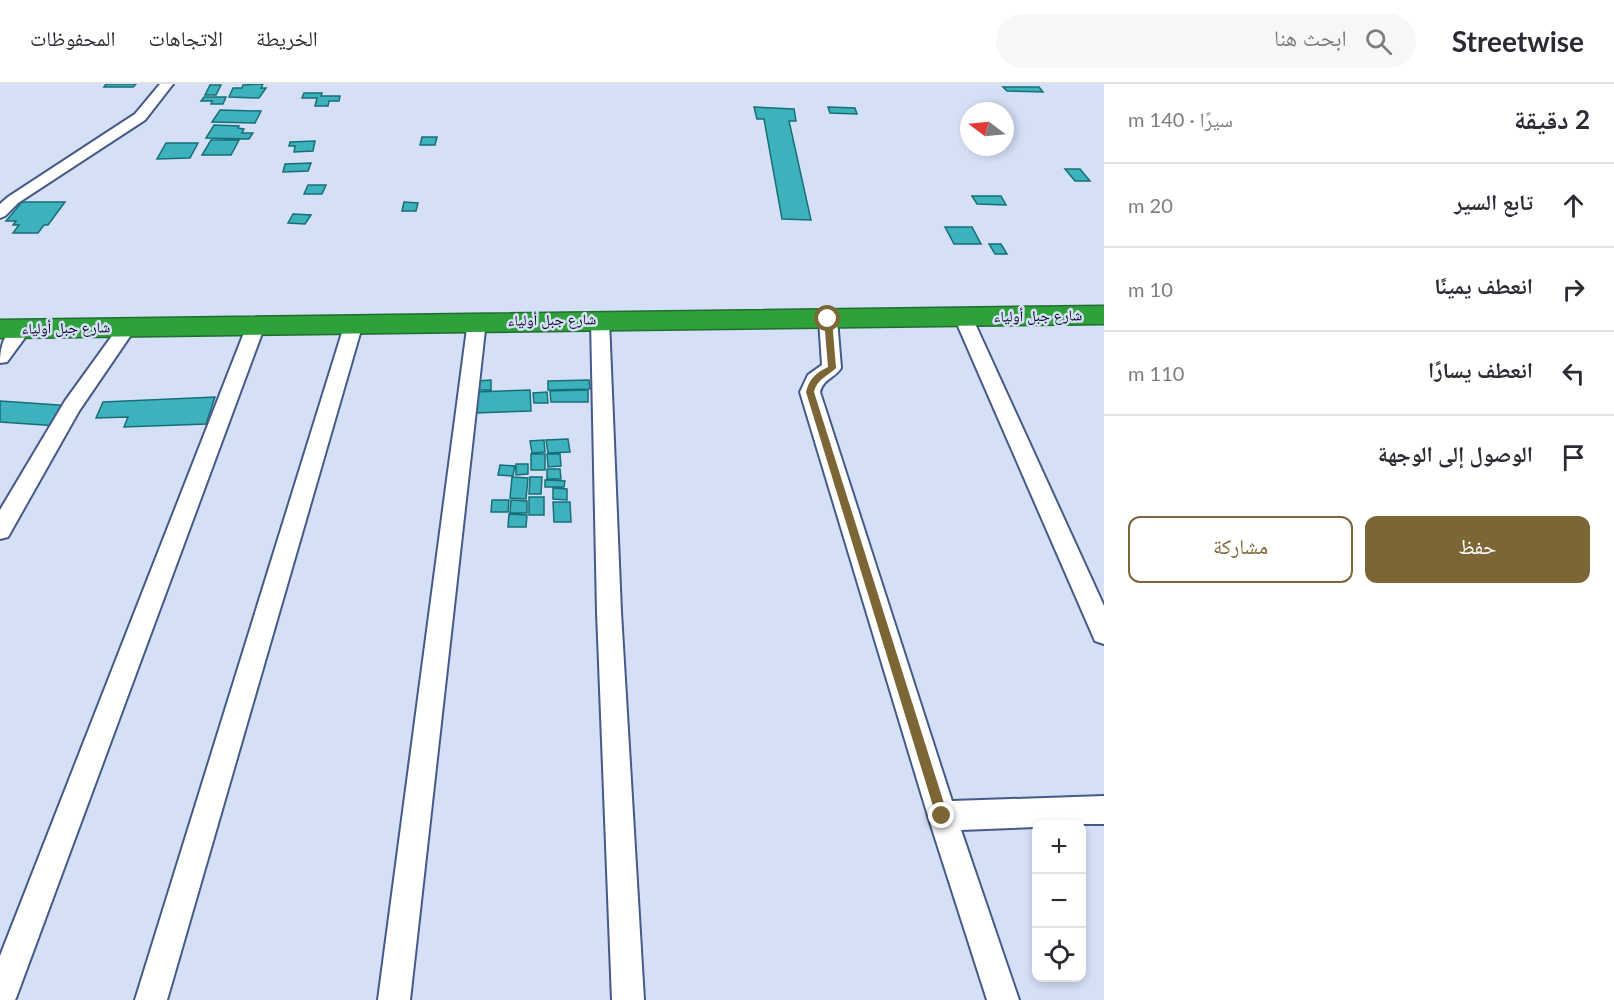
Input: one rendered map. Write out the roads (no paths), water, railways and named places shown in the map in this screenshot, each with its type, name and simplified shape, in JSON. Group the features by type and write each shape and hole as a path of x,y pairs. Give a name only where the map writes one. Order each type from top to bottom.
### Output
{"highway":[{"name":"شارع جبل أولياء","path":"12,329 477,321 1104,315"}],"street":[{"path":"0,213 13,200 140,117 167,84"},
{"path":"963,317 1104,633"},
{"path":"828,319 832,368 820,375 813,383 810,392 942,816 1003,1000"},
{"path":"600,320 609,612 628,1000"},
{"path":"394,1000 477,321"},
{"path":"151,1000 354,323"},
{"path":"0,998 256,325"},
{"path":"0,530 72,406 128,326"},
{"path":"0,357 12,329"},
{"path":"942,816 1104,810"}]}
